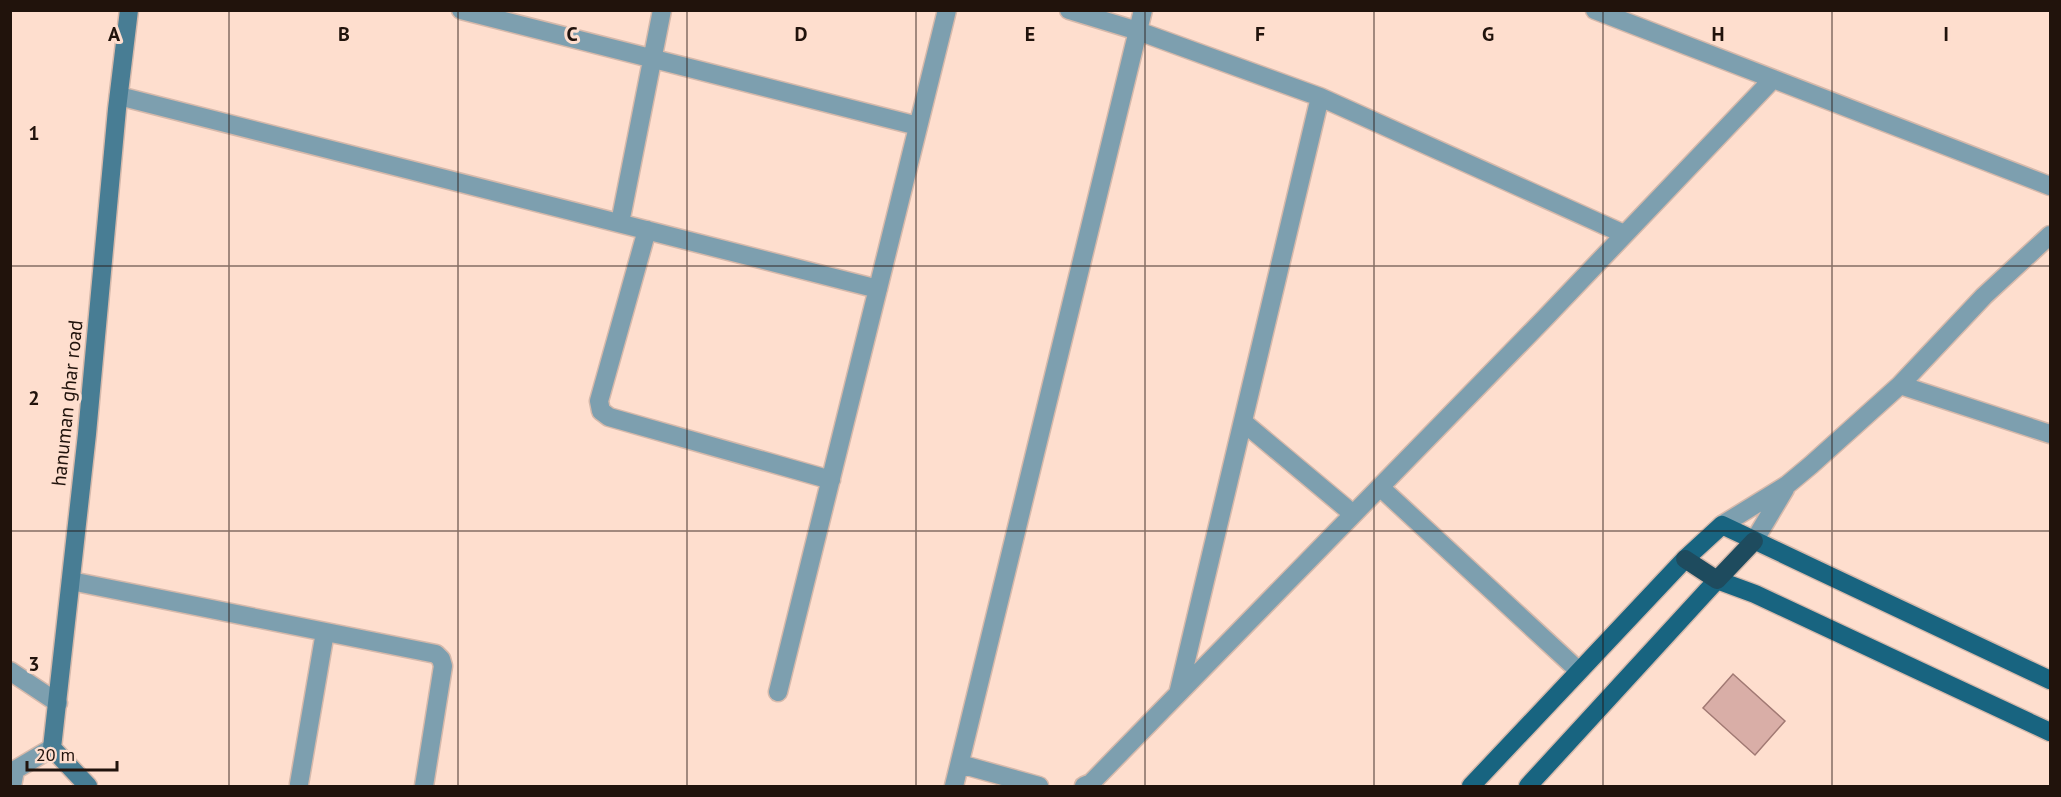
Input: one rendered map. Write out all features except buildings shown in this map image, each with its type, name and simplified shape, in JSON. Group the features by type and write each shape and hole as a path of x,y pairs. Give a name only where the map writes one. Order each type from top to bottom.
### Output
{"highway":[{"path":"1685,559 1717,579 1754,541"}],"main road":[{"path":"1471,786 1685,559 1722,525 2050,680"},
{"path":"1528,786 1717,579 1755,594 2050,732"}],"street":[{"name":"hanuman ghar road","path":"52,748 87,434 129,10"},
{"path":"461,10 508,16 652,59 918,126"},
{"path":"620,223 662,10"},
{"path":"778,692 947,10"},
{"path":"1069,10 1138,31 1320,97 1624,234"},
{"path":"954,786 1143,10"},
{"path":"1595,10 2050,186"},
{"path":"1084,786 1091,783 1380,487 1773,79"},
{"path":"119,96 878,289"},
{"path":"1178,694 1320,97"},
{"path":"647,230 599,401 601,411 609,417 831,480"},
{"path":"1722,525 1788,484 1811,465 1900,385 1984,296 2050,236"},
{"path":"1900,385 2050,434"},
{"path":"1243,422 1353,514"},
{"path":"1754,541 1788,484"},
{"path":"1380,487 1579,671"},
{"path":"71,580 436,654 443,666 424,786"},
{"path":"299,784 325,632"},
{"path":"10,671 58,703"},
{"path":"12,775 52,748 88,786"},
{"path":"960,764 1039,786"}]}
